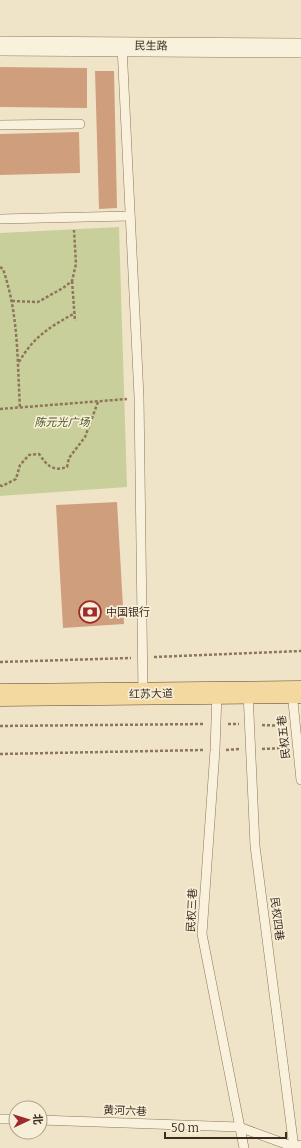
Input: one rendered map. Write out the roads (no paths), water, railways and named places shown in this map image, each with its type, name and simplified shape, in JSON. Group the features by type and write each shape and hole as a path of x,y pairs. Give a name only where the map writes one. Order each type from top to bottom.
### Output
{"main road":[{"name":"红苏大道","path":"0,695 143,695 296,692"}],"street":[{"name":"民生路","path":"0,46 301,48"}],"lane":[{"path":"122,46 139,397 143,695"},
{"path":"0,125 80,124"},
{"path":"0,219 130,216"},
{"name":"民权四巷","path":"248,692 255,846 296,1147"},
{"name":"民权五巷","path":"296,692 295,726 301,780"},
{"name":"民权三巷","path":"217,693 215,750 202,934 244,1148"},
{"name":"黄河六巷","path":"48,1120 239,1127 296,1147"}],"place":[{"name":"中国银行","path":"90,612"}],"park label":[{"name":"陈元光广场","path":"62,422"}]}
